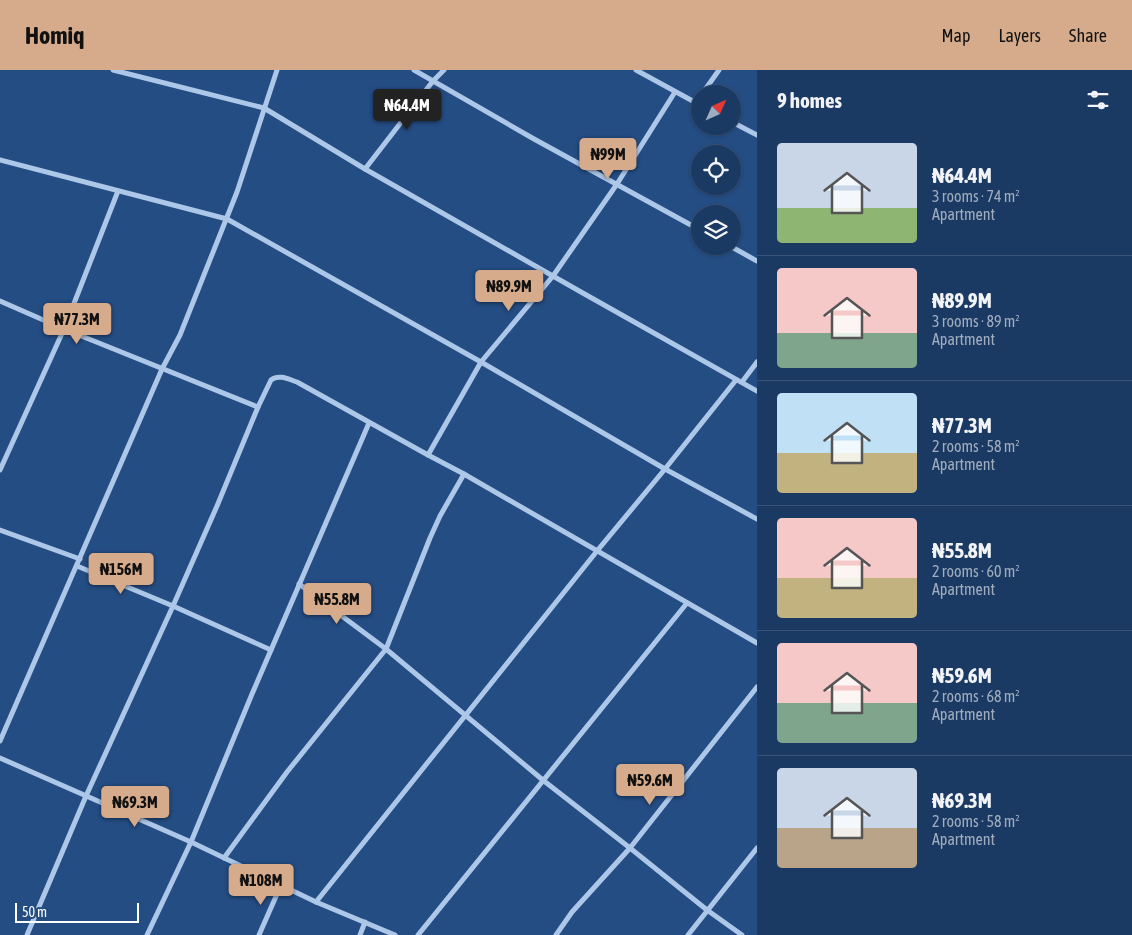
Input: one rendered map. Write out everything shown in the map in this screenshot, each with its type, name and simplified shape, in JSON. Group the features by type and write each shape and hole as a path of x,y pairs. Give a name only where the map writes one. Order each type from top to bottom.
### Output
{"street":[{"path":"113,70 264,108 365,169 757,390"},
{"path":"0,741 162,369 180,335 237,192 277,70"},
{"path":"414,70 534,139 691,225"},
{"path":"365,169 433,81 444,70"},
{"path":"636,70 691,100"},
{"path":"708,85 719,70"},
{"path":"428,456 481,362 553,276 617,184 675,92"},
{"path":"741,126 757,134"},
{"path":"0,160 227,219 481,362 665,469 757,519"},
{"path":"0,470 64,329 118,191"},
{"path":"741,252 757,261"},
{"path":"0,301 64,329 258,407"},
{"path":"316,902 597,551 757,362"},
{"path":"27,935 86,796 217,506 258,407 271,380 275,377 280,376 297,382 428,456 464,474 757,643"},
{"path":"147,935 191,842 369,423"},
{"path":"224,858 287,772 386,649 430,538 464,474"},
{"path":"0,530 80,559"},
{"path":"77,566 271,650"},
{"path":"299,584 386,649 544,781 707,910 742,935"},
{"path":"418,935 687,603"},
{"path":"556,935 572,912 630,848 757,687"},
{"path":"0,758 191,842 316,902 394,935"},
{"path":"688,935 757,848"},
{"path":"259,935 281,885"},
{"path":"360,935 365,922"}]}
